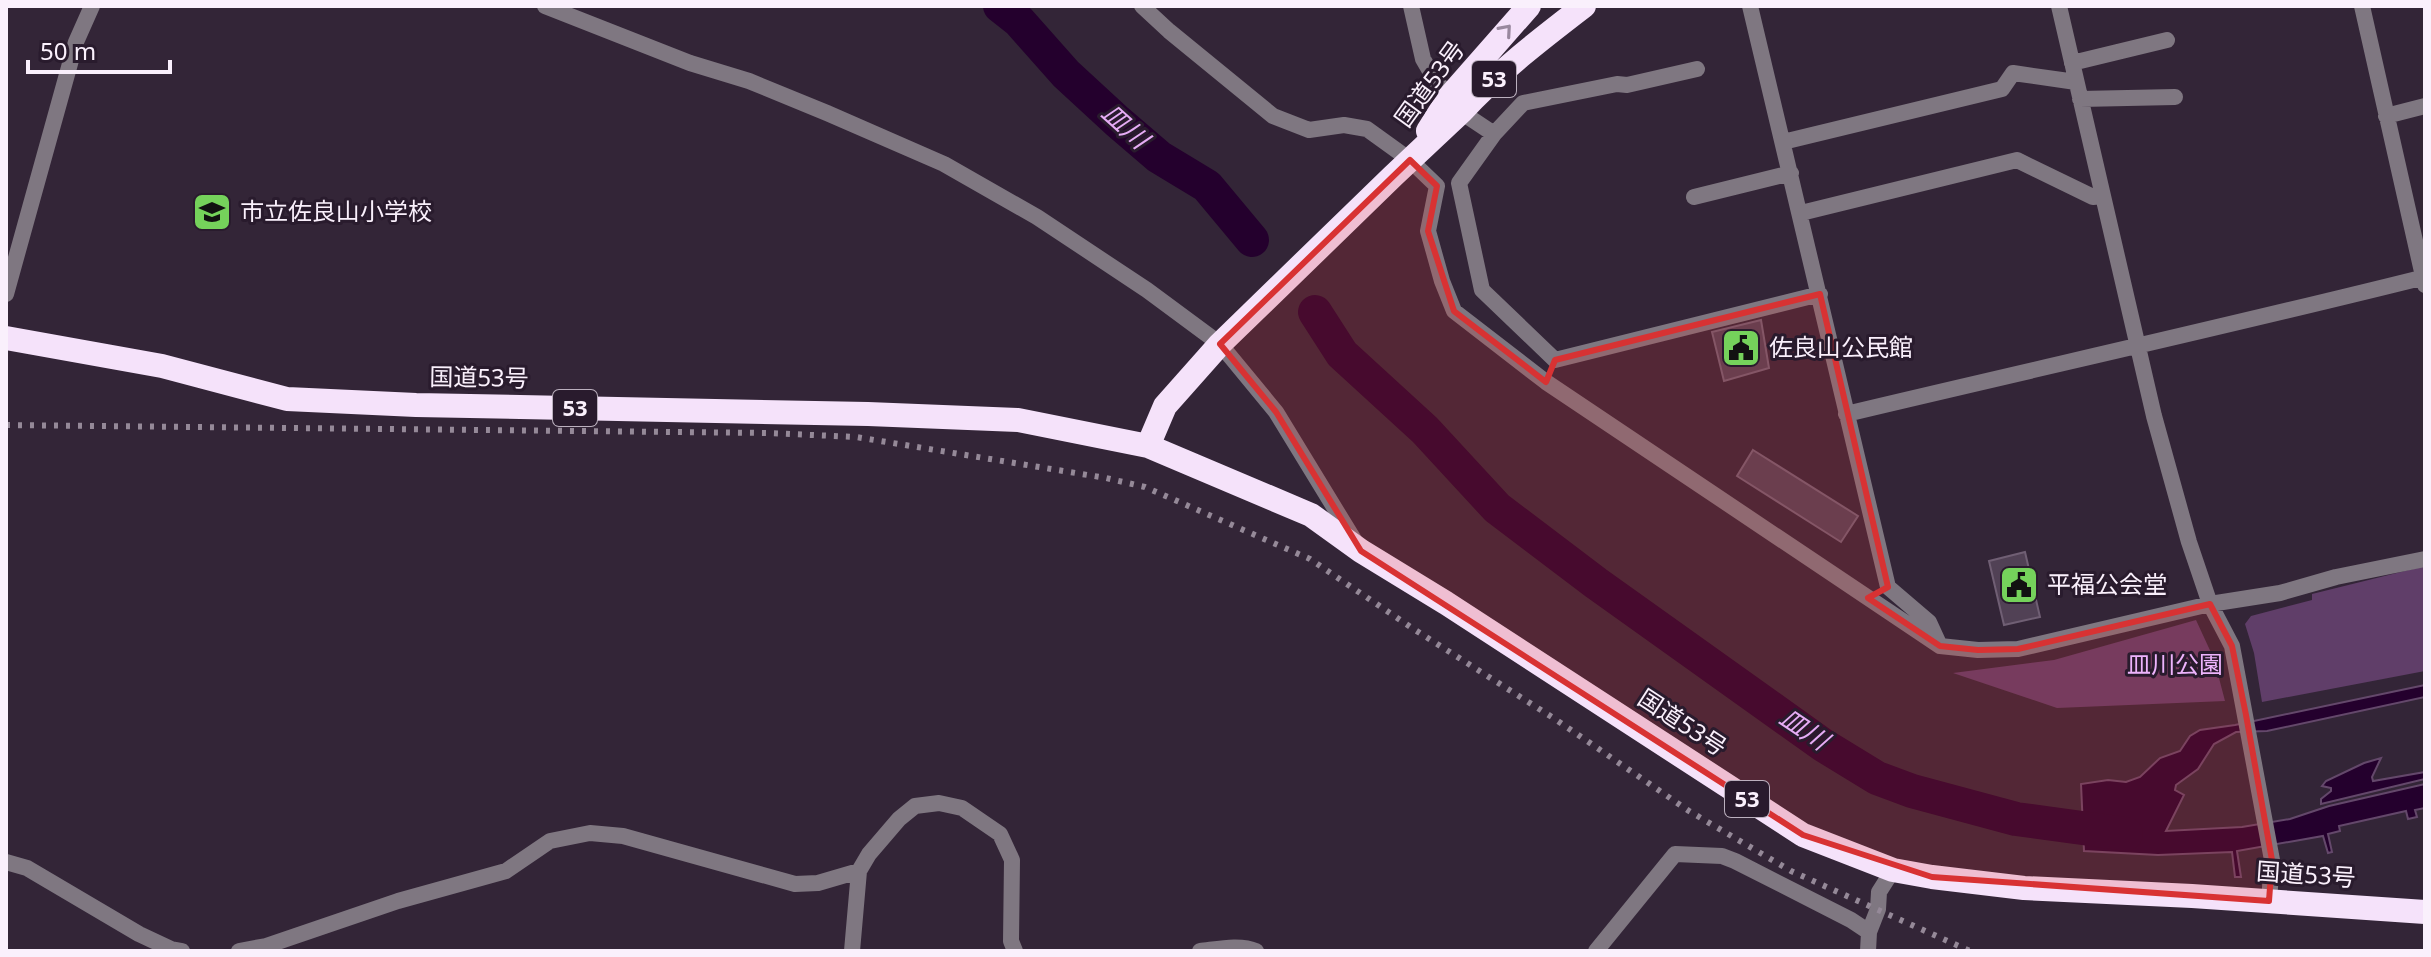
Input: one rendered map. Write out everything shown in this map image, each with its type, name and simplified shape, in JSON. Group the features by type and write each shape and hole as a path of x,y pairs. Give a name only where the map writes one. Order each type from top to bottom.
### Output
{"highway":[{"name":"国道53号","path":"1148,446 1165,406 1228,336 1401,168 1456,104 1529,6"},
{"name":"国道53号","path":"1456,104 1483,89 1584,6"},
{"name":"国道53号","path":"6,338 162,366 287,399 1018,420 1148,446 1311,515 1361,551 1803,835 1893,870 2024,888 2425,912"}],"street":[{"path":"6,294 76,42 92,6"},
{"path":"545,6 690,63 749,81 944,164 1037,217 1147,290 1228,336 1361,551"},
{"path":"1142,6 1273,116 1309,130 1344,125 1367,129 1401,168 1437,186 1428,231 1454,311 1546,382 1940,646 1978,650 2018,649 2210,604 2280,593 2336,577 2425,559"},
{"path":"1411,6 1423,59 1434,78 1456,104 1494,134"},
{"path":"1750,6 1888,587 1929,622 1940,646"},
{"path":"2059,6 2138,345 2189,542 2210,604 2232,646 2272,860 2269,901"},
{"path":"1846,414 2424,280 2362,6"},
{"path":"2072,63 2167,40"},
{"path":"1555,360 1482,290 1459,183 1494,134 1523,103 1697,69"},
{"path":"1783,142 2002,89 2013,73 2076,82"},
{"path":"2080,99 2175,97"},
{"path":"2386,116 2425,106"},
{"path":"1801,213 2017,160 2093,197 2103,196"},
{"path":"1694,197 1791,173"},
{"path":"1555,360 1820,294"},
{"path":"1546,382 1555,360"},
{"path":"1868,598 1888,587"},
{"path":"852,951 859,871 869,854 899,819 915,806 939,803 962,808 1000,834 1012,860 1011,941 1015,951"},
{"path":"239,951 266,946 398,901 506,871 550,841 590,833 623,836 795,884 818,883 859,871"},
{"path":"1596,951 1675,854 1722,856 1869,932"},
{"path":"6,862 27,868 139,934 182,951"},
{"path":"1868,951 1869,932 1878,909 1879,892 1893,870"},
{"path":"1200,951 1250,948 1256,951"}],"highlighted area":[{"path":"1410,160 1437,186 1428,231 1454,311 1546,382 1555,360 1820,294 1888,587 1868,598 1940,646 1978,650 2018,649 2210,604 2232,646 2246,715 2272,860 2269,901 1932,877 1803,835 1361,551 1276,412 1220,344"}],"green space":[{"name":"皿川公園","path":"2425,566 2425,671 2262,702 2254,653 2245,624 2251,616 2312,600 2312,594"},
{"name":"皿川公園","path":"2196,620 2214,659 2225,701 2057,708 1953,673 2054,660"}],"shaded area":[{"path":"2425,685 2425,697 2267,731 2236,732 2214,744 2198,769 2176,785 2175,790 2184,795 2166,831 2242,827 2290,819 2329,806 2425,784 2425,808 2415,810 2417,817 2408,819 2406,811 2339,826 2340,831 2328,834 2332,852 2328,853 2323,836 2237,851 2241,877 2235,877 2232,852 2158,855 2084,851 2081,784 2108,780 2126,782 2140,777 2160,758 2180,751 2190,736 2200,730"},
{"path":"2381,758 2373,781 2425,772 2425,779 2321,804 2321,799 2331,791 2331,788 2322,786 2326,781"}],"building":[{"name":"佐良山公民館","path":"1761,320 1769,368 1724,381 1712,332"},
{"path":"1753,450 1858,516 1841,542 1737,476"},
{"name":"平福公会堂","path":"2025,552 2040,617 2004,625 1989,561"}],"waterway":[{"name":"皿川","path":"1000,6 1019,21 1066,74 1117,121 1159,157 1207,186 1252,240"},
{"name":"皿川","path":"1315,312 1342,354 1425,430 1497,508 1596,583 1823,745 1877,778 1912,791 2016,819 2126,834"}],"railway":[{"path":"6,425 769,433 856,437 1145,487 1310,559 1555,719 1689,811 1791,871 1970,951"}],"place":[{"name":"市立佐良山小学校","path":"212,212"},
{"name":"佐良山公民館","path":"1741,348"},
{"name":"平福公会堂","path":"2019,585"}]}
